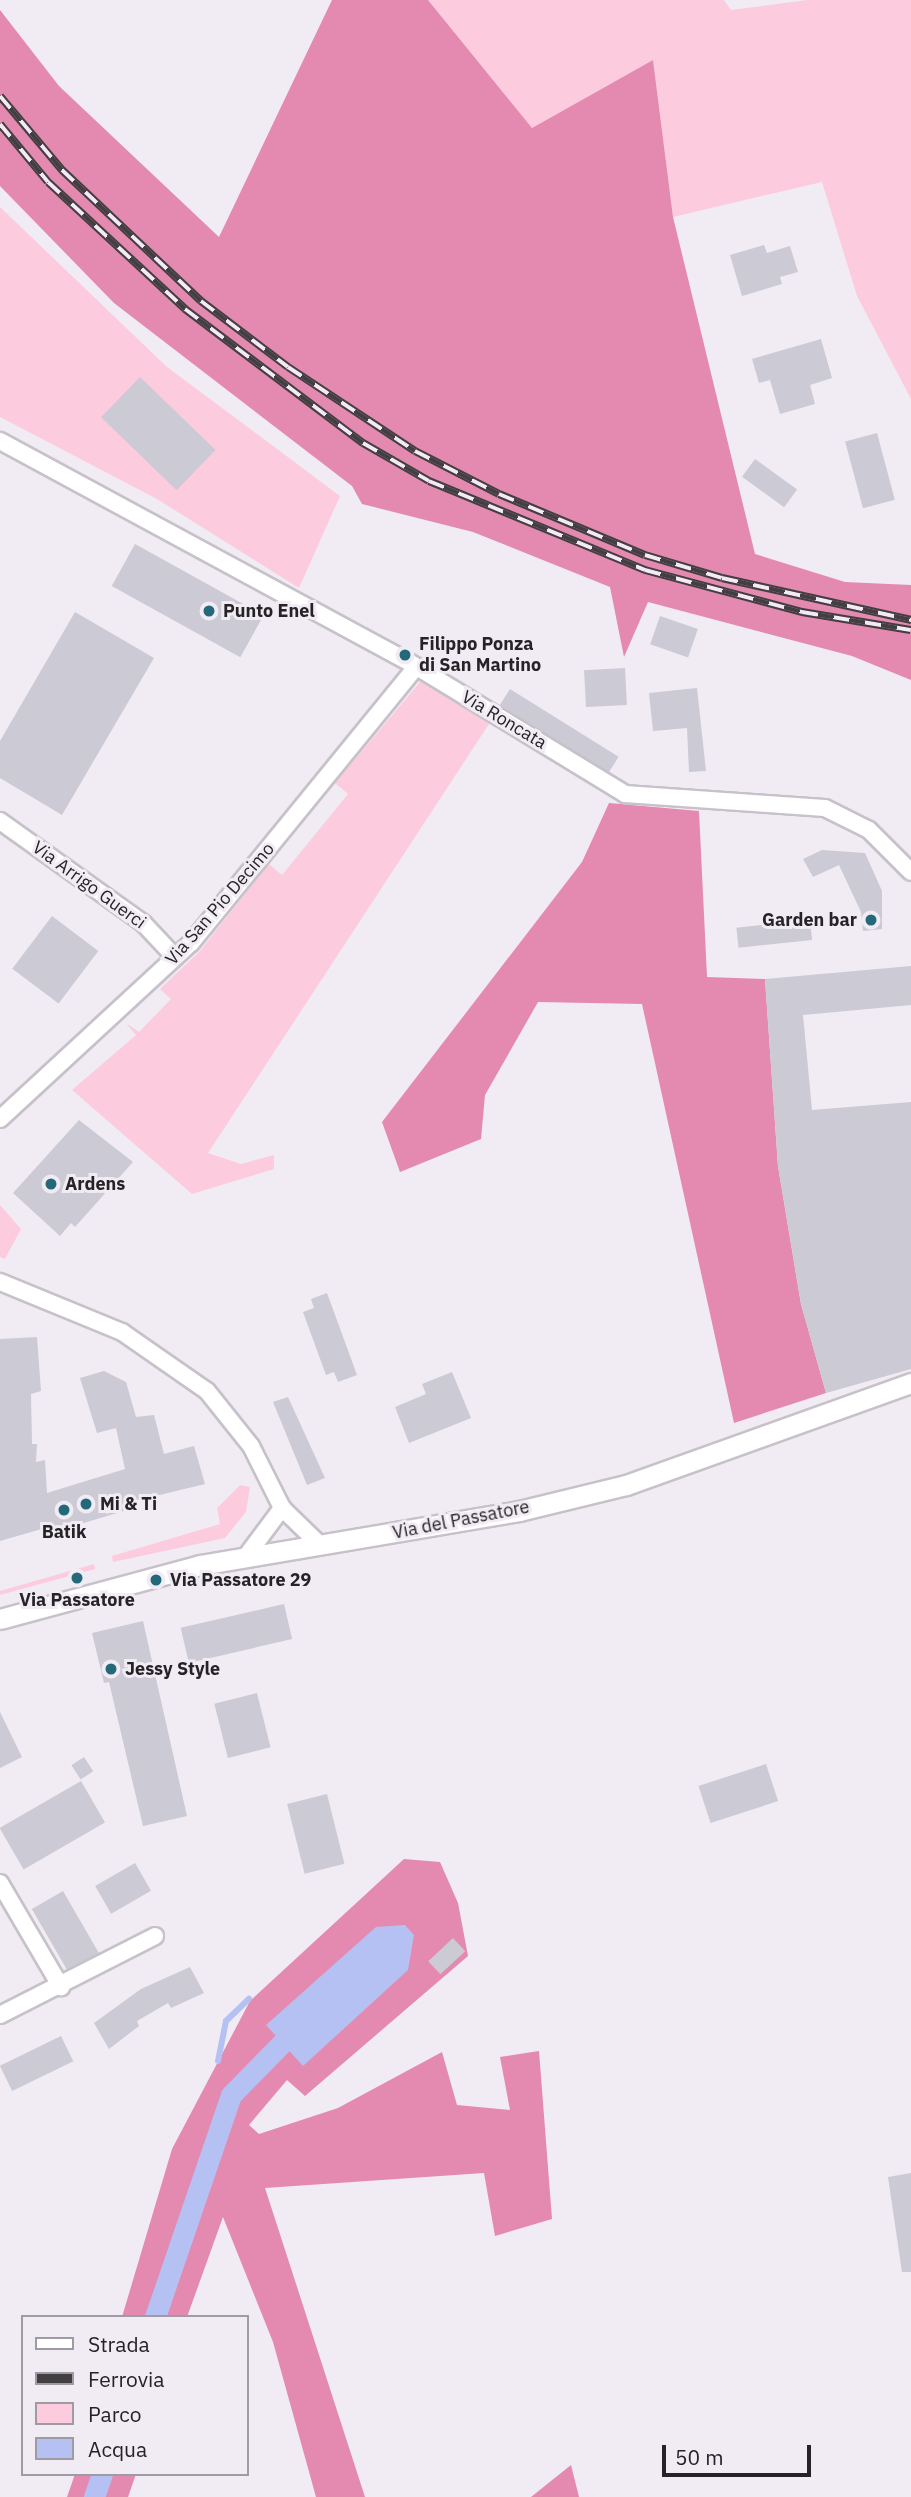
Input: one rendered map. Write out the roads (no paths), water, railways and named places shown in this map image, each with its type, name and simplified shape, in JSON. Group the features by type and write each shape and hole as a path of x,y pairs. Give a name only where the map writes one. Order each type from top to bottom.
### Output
{"street":[{"name":"Via Roncata","path":"0,442 416,667 625,794 825,808 869,830 911,872"},
{"name":"Via San Pio Decimo","path":"0,1119 153,981 173,955 191,943 416,667"},
{"name":"Via Arrigo Guerci","path":"0,821 143,923 173,955"},
{"path":"0,1282 122,1332 207,1391 251,1446 282,1508 319,1544"},
{"name":"Via del Passatore","path":"0,1619 108,1586 247,1555 519,1511 626,1485 911,1383"},
{"path":"247,1555 282,1508"},
{"path":"0,1883 61,1987"},
{"path":"0,2015 61,1987 155,1936"}],"water":[{"path":"405,1925 414,1935 408,1970 303,2066 266,2025 376,1927"}],"waterway":[{"path":"218,2061 226,2021 249,1999"},
{"path":"156,2315 231,2095 282,2043"},
{"path":"94,2497 101,2476"}],"railway":[{"path":"0,96 62,170 201,301 288,367 415,451 499,494 645,555 722,578 911,620"},
{"path":"0,124 48,182 185,309 363,443 429,481 645,570 802,612 911,630"}],"place":[{"name":"Punto Enel","path":"209,611"},
{"name":"Filippo Ponza di San Martino","path":"405,655"},
{"name":"Garden bar","path":"871,920"},
{"name":"Ardens","path":"51,1184"},
{"name":"Mi & Ti","path":"86,1504"},
{"name":"Batik","path":"64,1510"},
{"name":"Via Passatore","path":"77,1578"},
{"name":"Via Passatore 29","path":"156,1580"},
{"name":"Jessy Style","path":"111,1669"}]}
